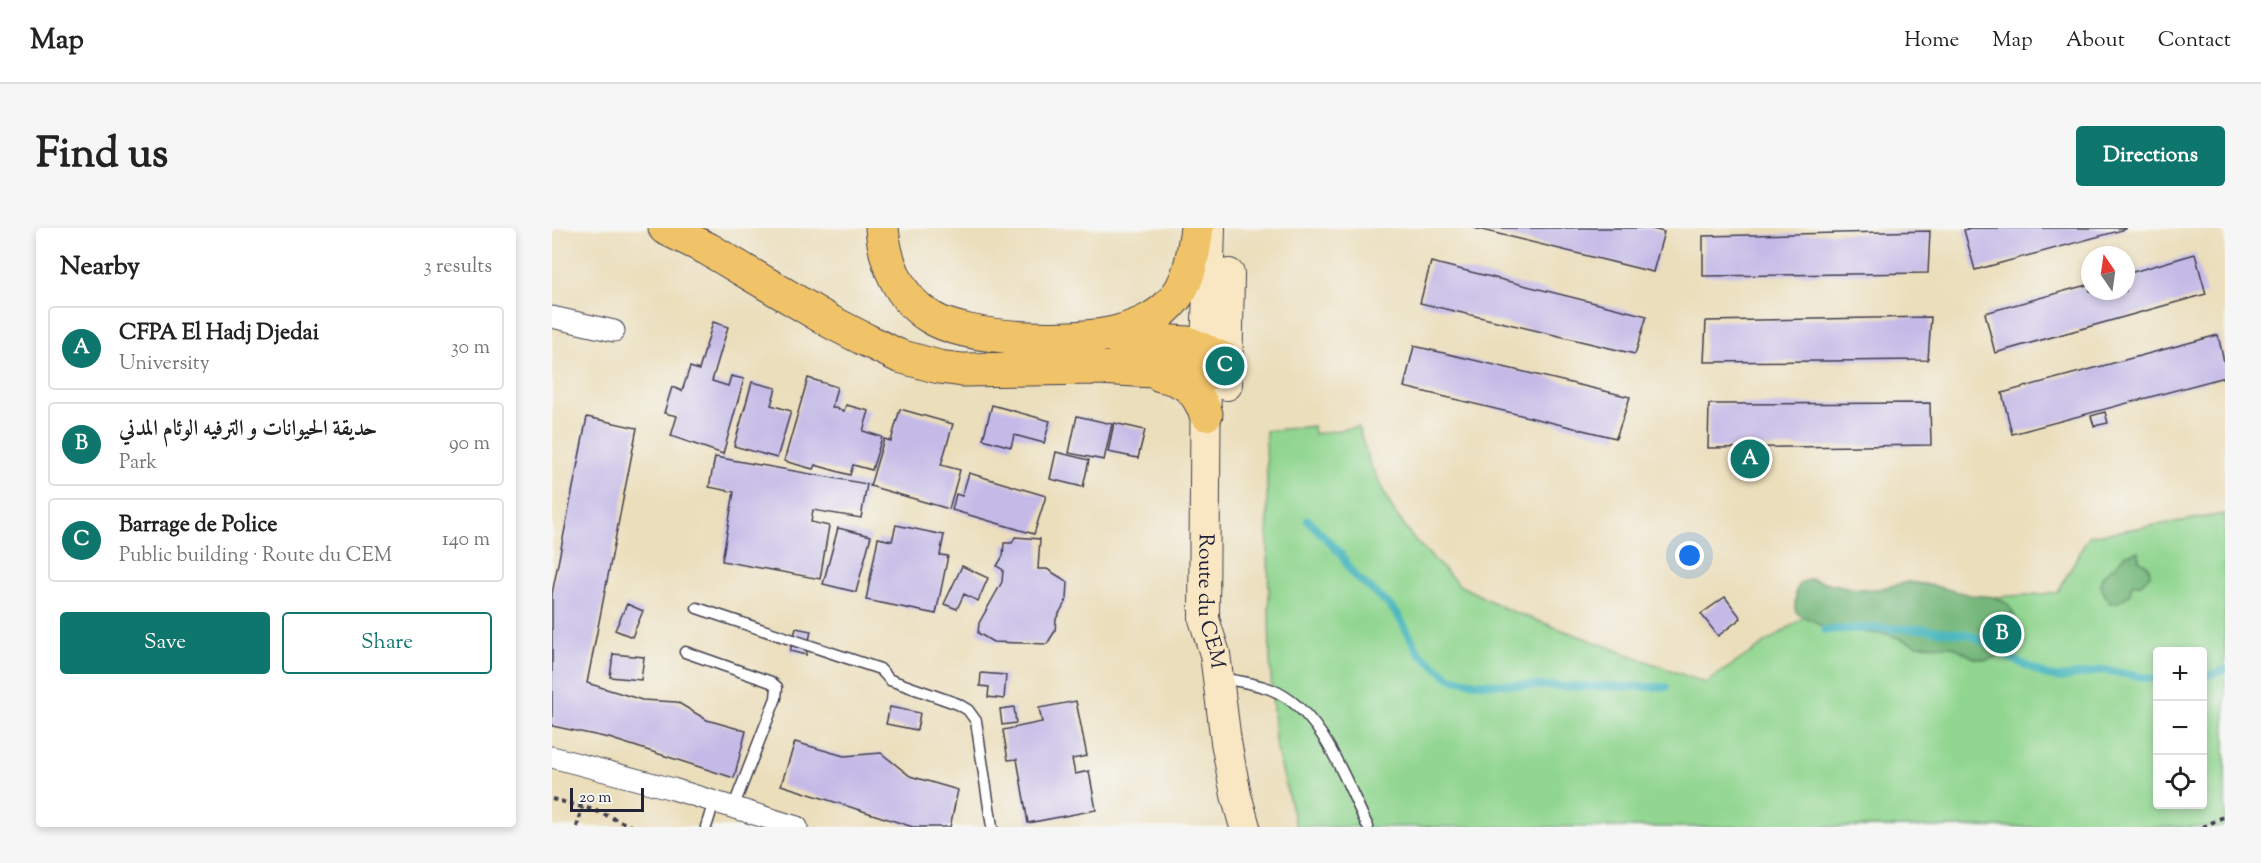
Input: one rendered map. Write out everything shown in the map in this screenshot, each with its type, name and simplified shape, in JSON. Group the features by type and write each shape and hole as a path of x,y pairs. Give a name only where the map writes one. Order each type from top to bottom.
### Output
{"highway":[{"path":"665,228 708,249 831,322 899,356 939,367 963,370 1099,368 1214,362"},
{"path":"882,228 889,265 899,285 913,304 931,318 955,328 991,336 1166,340 1188,343 1214,362"},
{"path":"1076,338 1116,332 1138,325 1165,309 1182,290 1189,273 1197,228"},
{"path":"1099,368 1159,375 1183,382 1199,398 1206,414"}],"main road":[{"name":"Route du CEM","path":"1210,228 1223,608 1216,666"},
{"name":"Route du CEM","path":"1216,666 1204,619 1206,414 1230,228"},
{"path":"1216,666 1226,742 1236,795 1245,827"}],"street":[{"path":"552,317 615,331"},
{"path":"552,757 673,789 798,827"}],"lane":[{"path":"697,608 880,669 890,680 958,704 968,710 976,720 992,827"},
{"path":"685,652 771,682 777,687 776,698 723,805 706,827"},
{"path":"1216,666 1272,690 1305,711 1325,740 1368,827"}],"path":[{"path":"552,799 594,810 633,827"},
{"path":"578,827 582,807"},
{"path":"2204,827 2225,816"}],"green space":[{"path":"1313,426 1314,434 1358,427 1370,464 1393,510 1412,537 1459,585 1506,609 1705,683 1818,608 2057,593 2089,536 2225,514 2225,827 1296,827 1275,742 1270,659 1266,431"},
{"path":"2139,551 2139,560 2149,566 2150,575 2141,584 2132,584 2130,594 2123,599 2110,603 2101,585 2101,579 2124,555"},
{"path":"1811,579 1865,589 1878,589 1908,582 1970,595 1995,597 2008,604 2014,614 2016,623 2012,642 1996,657 1986,660 1974,658 1953,646 1917,645 1890,635 1840,629 1825,630 1814,621 1799,615 1795,610 1796,591 1800,583"}],"building":[{"path":"1474,228 1648,228 1664,232 1653,272"},
{"path":"1970,228 2126,229 1975,270 1964,230"},
{"path":"1930,231 1928,273 1703,276 1703,236"},
{"path":"2195,254 2206,294 1995,353 1985,313 2081,286 2081,300 2135,300 2135,271"},
{"path":"1431,262 1647,316 1635,354 1420,303"},
{"path":"1931,317 1928,360 1704,362 1706,321"},
{"path":"713,322 728,327 712,381 728,386 731,376 744,379 723,454 671,436 677,416 664,413 672,387 682,391 690,367 699,370"},
{"path":"2218,335 2225,366 2225,377 2012,434 2002,393"},
{"path":"1414,346 1630,397 1616,438 1404,387"},
{"path":"808,378 837,387 832,407 844,411 846,405 869,411 863,431 882,437 872,470 853,465 850,475 815,465 813,469 784,461"},
{"path":"752,382 776,388 771,405 791,411 777,458 734,446"},
{"path":"1930,403 1931,445 1708,448 1709,404"},
{"path":"992,405 1050,421 1044,443 1014,435 1011,447 983,439"},
{"path":"900,409 953,424 941,465 960,470 949,509 870,486 884,439 891,441"},
{"path":"2105,412 2108,423 2094,426 2091,416"},
{"path":"1077,416 1112,424 1104,460 1069,453"},
{"path":"587,417 637,428 587,683 642,700 677,702 707,720 746,731 734,778 609,738 552,726 552,594"},
{"path":"1114,423 1145,430 1138,458 1108,452"},
{"path":"1056,452 1089,460 1083,487 1050,479"},
{"path":"715,457 867,484 861,518 813,510 811,522 829,526 820,579 722,561 734,492 709,487"},
{"path":"969,473 1046,496 1034,534 952,510 956,494 962,496"},
{"path":"896,525 944,535 940,555 948,556 936,614 866,600 878,538 892,541"},
{"path":"838,528 871,536 856,592 823,584"},
{"path":"1015,537 1040,539 1038,569 1047,569 1068,582 1067,599 1056,619 1055,631 1047,644 993,642 978,633 979,623 1002,582 1003,570 997,566 1003,556 1004,543 1012,543"},
{"path":"962,566 988,578 978,601 964,594 957,609 944,604"},
{"path":"1725,597 1741,618 1718,636 1701,614"},
{"path":"627,604 643,611 632,637 615,630"},
{"path":"796,628 811,631 806,655 790,651"},
{"path":"613,654 644,657 641,680 610,677"},
{"path":"981,673 1006,675 1004,699 988,697 989,687 980,686"},
{"path":"1076,701 1087,756 1072,759 1075,774 1089,771 1096,810 1028,823 1017,759 1008,760 1003,730 1042,722 1039,708"},
{"path":"890,707 920,713 917,730 886,724"},
{"path":"1014,707 1016,723 1002,725 1000,709"},
{"path":"795,742 844,756 881,753 910,776 958,790 950,827 913,827 781,785"}],"waterway":[{"path":"1308,520 1340,553 1354,575 1398,615 1420,654 1450,678 1476,683 1543,686 1666,687"},
{"path":"1825,630 1922,629 1967,634 2048,676 2061,678 2104,670 2153,679"},
{"path":"2207,675 2225,670"}],"place":[{"name":"Barrage de Police","path":"1225,366"},
{"name":"CFPA El Hadj Djedai","path":"1750,459"},
{"name":"حديقة الحيوانات و الترفيه الوئام المدني","path":"2002,634"}]}
